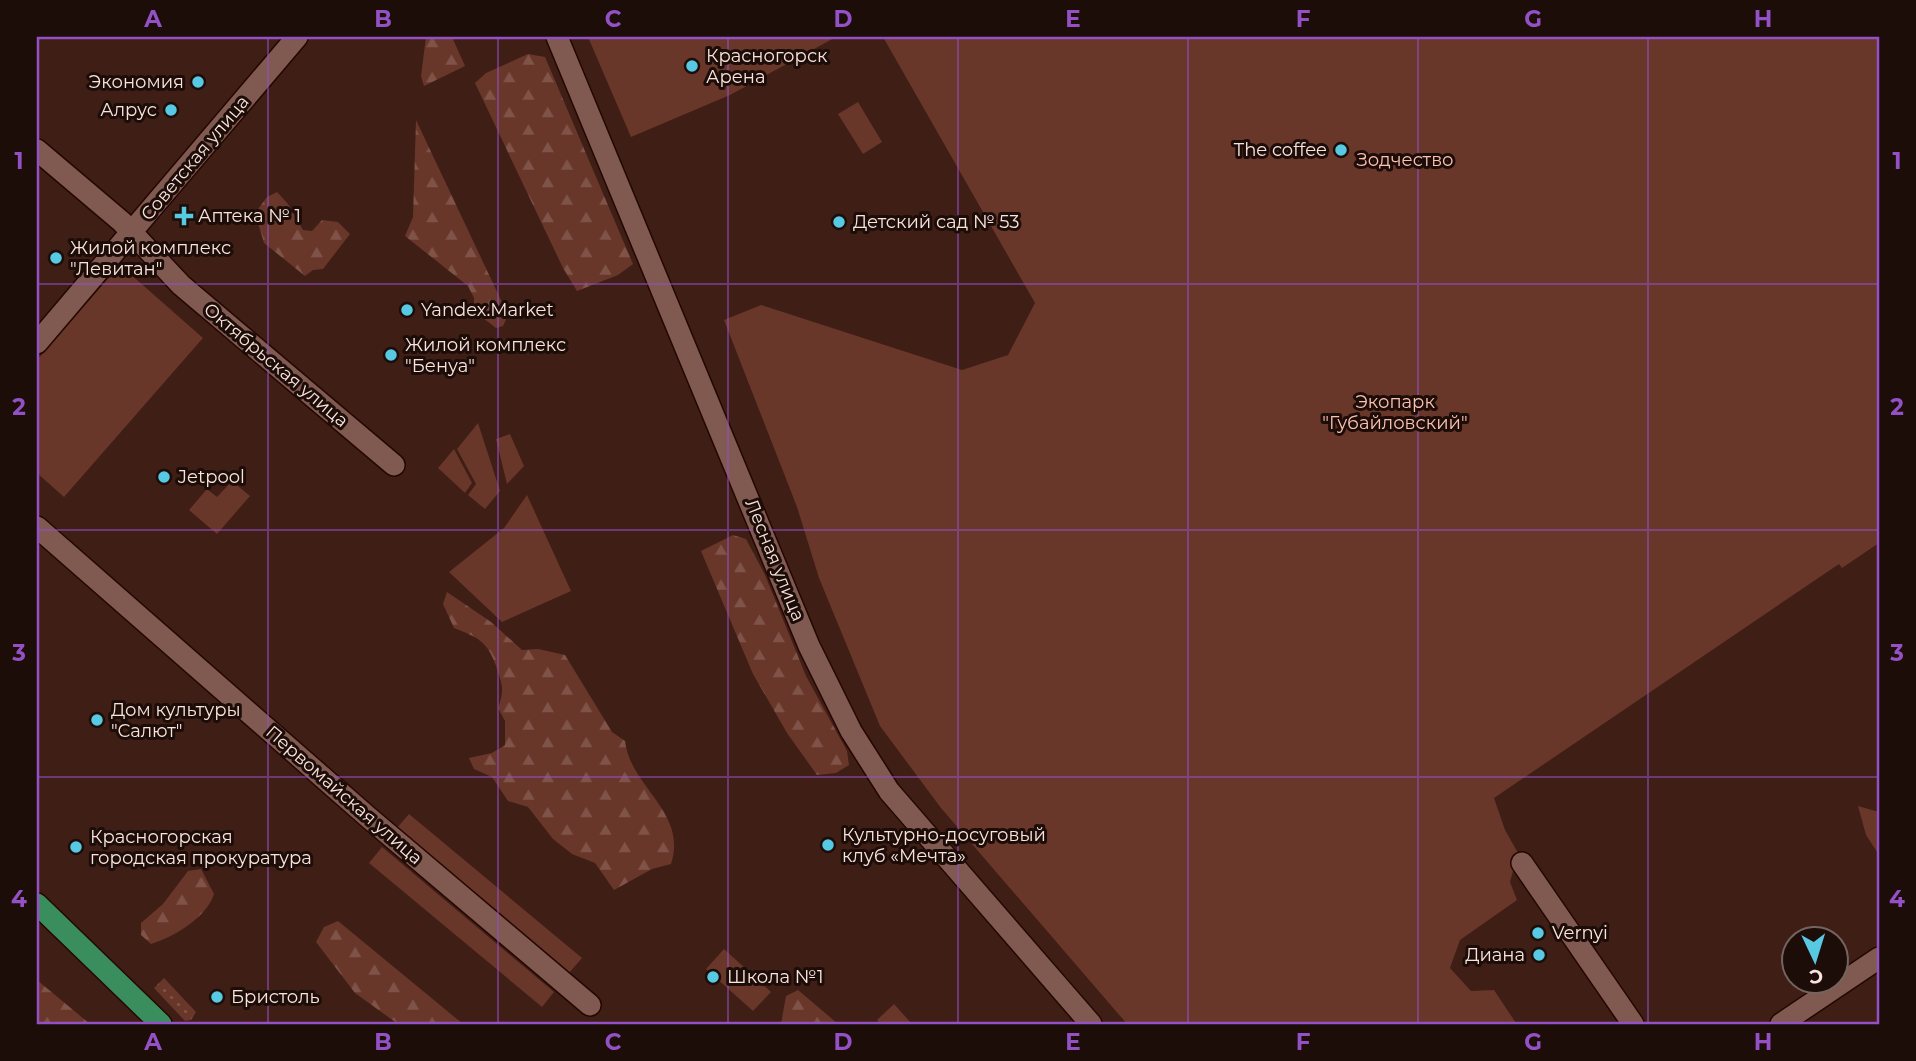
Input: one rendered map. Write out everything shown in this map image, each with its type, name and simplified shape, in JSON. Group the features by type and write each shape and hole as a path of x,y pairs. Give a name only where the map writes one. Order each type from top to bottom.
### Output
{"main road":[{"path":"37,904 161,1024"}],"street":[{"name":"Советская улица","path":"37,343 297,37"},
{"name":"Лесная улица","path":"557,37 804,634 851,731 889,791 1091,1024"},
{"name":"Октябрьская улица","path":"37,150 133,233 181,285 394,465"},
{"name":"Первомайская улица","path":"37,527 368,817 590,1004"},
{"path":"1522,863 1633,1024"},
{"path":"1781,1024 1879,958"}],"green space":[{"path":"426,37 452,37 465,66 424,86 421,76"},
{"name":"Красногорск Арена","path":"588,37 836,37 730,95 631,137"},
{"name":"Экопарк \"Губайловский\"","path":"883,37 1879,37 1879,543 1842,568 1839,564 1494,798 1505,830 1518,853 1510,882 1517,900 1460,940 1450,968 1471,991 1494,990 1516,1023 1127,1024 941,808 880,726 819,578 797,507 724,320 761,305 962,370 1008,355 1035,303"},
{"path":"528,54 545,57 633,264 618,275 577,291 563,268 475,83 486,73"},
{"path":"858,102 882,142 863,154 838,114"},
{"path":"416,120 508,315 503,326 496,328 474,311 474,298 468,286 405,236 413,217"},
{"path":"277,192 288,204 303,230 312,231 322,220 338,222 350,234 323,269 313,270 305,276 264,243 255,213 267,197"},
{"path":"120,265 203,338 64,497 37,473 37,360"},
{"path":"478,423 500,491 485,509 468,495 476,484 457,449"},
{"path":"510,434 524,466 507,484 496,439"},
{"path":"454,449 472,483 465,493 438,468"},
{"path":"232,481 250,496 217,534 189,510 207,489 217,497"},
{"path":"527,495 571,591 502,622 449,572 504,528"},
{"path":"733,535 746,539 765,575 806,676 847,751 849,765 836,773 817,775 787,733 753,674 701,551"},
{"path":"447,592 491,622 522,650 538,649 565,655 612,732 625,741 637,772 665,814 672,829 674,846 671,864 652,869 614,890 595,863 572,854 553,839 528,807 508,801 492,777 474,769 469,758 492,753 505,745 505,721 498,708 502,687 493,658 485,646 476,638 454,628 443,604"},
{"path":"1858,806 1879,812 1879,855 1866,835"},
{"path":"409,814 582,958 569,973 396,829"},
{"path":"382,847 554,992 542,1007 369,863"},
{"path":"201,869 214,894 204,911 188,925 151,944 141,935 141,923 163,904 188,871"},
{"path":"338,921 463,1024 398,1024 355,993 316,942 324,927"},
{"path":"724,949 771,992 753,1011 706,969"},
{"path":"164,978 196,1012 191,1020 185,1021 154,988"},
{"path":"37,980 90,1024 37,1024"},
{"path":"798,990 838,1024 781,1024 786,996"},
{"path":"894,1004 912,1024 880,1024 877,1020"}],"place":[{"name":"Красногорск Арена","path":"692,66"},
{"name":"Экономия","path":"198,82"},
{"name":"Алрус","path":"171,110"},
{"name":"The coffee","path":"1341,150"},
{"name":"Аптека № 1","path":"184,216"},
{"name":"Детский сад № 53","path":"839,222"},
{"name":"Жилой комплекс \"Левитан\"","path":"56,258"},
{"name":"Yandex.Market","path":"407,310"},
{"name":"Жилой комплекс \"Бенуа\"","path":"391,355"},
{"name":"Jetpool","path":"164,477"},
{"name":"Дом культуры \"Салют\"","path":"97,720"},
{"name":"Культурно-досуговый клуб «Мечта»","path":"828,845"},
{"name":"Красногорская городская прокуратура","path":"76,847"},
{"name":"Vernyi","path":"1538,933"},
{"name":"Диана","path":"1539,955"},
{"name":"Школа №1","path":"713,977"},
{"name":"Бристоль","path":"217,997"}],"park label":[{"name":"Зодчество","path":"1405,160"}]}
